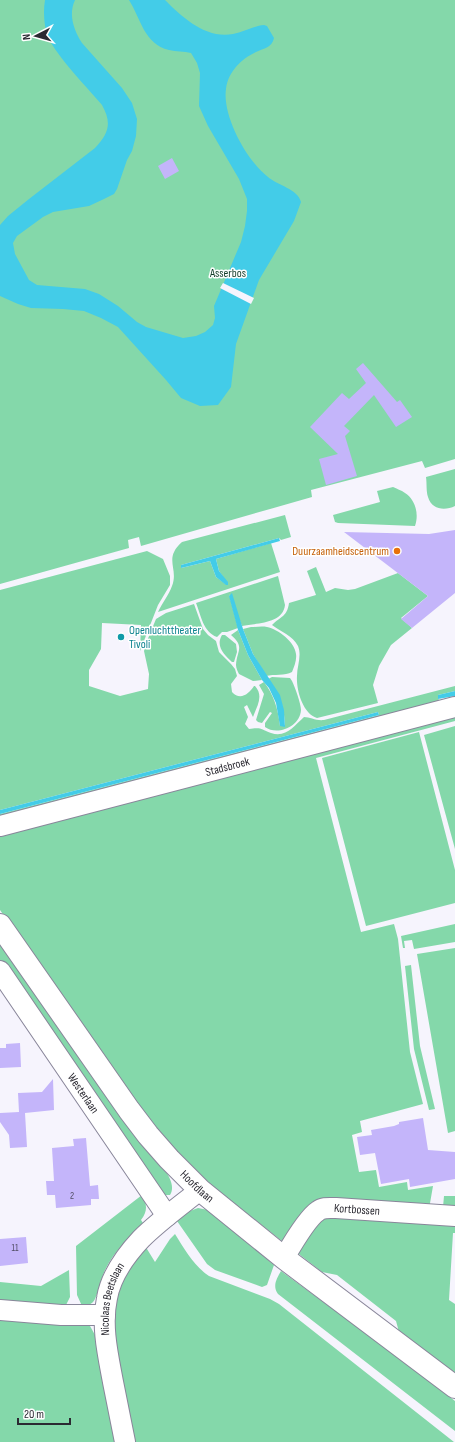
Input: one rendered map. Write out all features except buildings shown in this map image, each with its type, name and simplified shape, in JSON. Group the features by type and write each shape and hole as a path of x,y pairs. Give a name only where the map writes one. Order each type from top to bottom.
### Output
{"street":[{"name":"Stadsbroek","path":"0,826 455,707"},
{"name":"Hoofdlaan","path":"0,925 129,1110 164,1153 200,1190 284,1258 455,1387"},
{"name":"Westerlaan","path":"0,971 167,1216"},
{"name":"Nicolaas Beetslaan","path":"125,1442 107,1348 105,1315 107,1298 112,1282 124,1259 142,1238 200,1190"},
{"name":"Kortbossen","path":"284,1258 298,1235 316,1212 324,1208 455,1216"},
{"path":"0,1310 61,1315 105,1315"}],"green space":[{"name":"Asserbos","path":"0,0 455,0 455,459 425,468 422,461 311,490 312,497 141,546 139,537 128,540 129,548 0,584"},
{"path":"455,469 455,506 443,509 432,505 428,497 426,477"},
{"path":"393,487 404,492 412,500 416,508 417,517 415,526 335,522 333,515 380,502 377,491"},
{"path":"285,515 291,537 281,540 279,538 181,565 181,568 210,561 216,577 227,585 228,584 219,571 216,559 271,543 280,572 158,612 172,586 174,580 172,564 173,554 182,542"},
{"path":"147,551 163,559 170,576 170,585 158,605 140,651 141,625 102,623 101,649 89,670 89,686 120,696 148,689 149,674 144,651 156,619 166,613 194,604 203,629 216,641 219,652 235,669 237,676 231,684 232,692 235,695 241,696 250,692 254,686 258,690 259,701 253,717 247,705 244,707 248,717 245,724 249,729 259,728 271,733 281,734 285,733 304,717 324,720 455,686 455,691 438,695 438,699 440,700 455,696 455,702 0,821 0,814 379,715 378,712 0,810 0,590"},
{"path":"316,567 326,592 335,588 348,590 355,589 398,573 428,596 401,618 412,628 391,645 379,666 373,685 378,703 317,718 312,716 304,707 299,694 297,682 299,657 298,646 290,637 272,625 285,614 289,603 316,595 307,571"},
{"path":"278,576 285,605 279,616 268,622 242,626 229,594 238,628 227,632 222,632 217,637 212,635 203,623 196,603"},
{"path":"251,627 267,627 276,630 293,645 296,654 296,661 292,672 266,676 253,654 243,629"},
{"path":"238,630 248,655 262,680 253,681 239,674 236,665 239,646 231,635"},
{"path":"222,635 225,635 236,644 237,652 234,662 226,657 220,647 220,639"},
{"path":"272,677 290,678 301,707 300,716 297,721 287,728 276,731 265,727 265,723 272,713 270,712 262,723 256,720 264,694 259,685 264,682 275,702 280,726 285,725 281,700 268,679"},
{"path":"455,712 455,721 316,758 361,932 394,924 398,939 410,1052 423,1104 360,1121 362,1132 352,1135 359,1172 376,1170 379,1187 407,1182 408,1190 433,1186 429,1209 321,1202 287,1245 203,1179 175,1152 136,1106 0,910 0,830"},
{"path":"455,726 455,849 424,735"},
{"path":"419,732 455,870 455,903 366,926 322,758"},
{"path":"455,924 455,942 414,949 412,940 404,941 405,948 403,948 401,936"},
{"path":"0,940 165,1170 172,1186 170,1195 164,1195 157,1192 0,960"},
{"path":"455,948 455,1131 448,1133 417,954"},
{"path":"411,965 420,1046 435,1109 429,1110 414,1049 405,966"},
{"path":"142,1195 146,1208 145,1214 141,1220 143,1223 122,1245 109,1263 94,1301 90,1304 82,1306 77,1295 76,1246"},
{"path":"444,1196 455,1196 455,1211 443,1207"},
{"path":"198,1208 208,1210 274,1265 267,1285 262,1287 215,1270 207,1264 177,1221 190,1211"},
{"path":"318,1217 455,1222 449,1300 455,1304 455,1375 399,1332 396,1321 337,1275 322,1272 295,1251"},
{"path":"175,1234 194,1263 209,1276 270,1299 279,1304 454,1442 133,1442 116,1351 113,1309 120,1282 143,1249 147,1249 155,1262"},
{"path":"69,1270 70,1297 65,1307 0,1300 0,1282 41,1286"},
{"path":"281,1271 355,1323 455,1401 455,1431 278,1294 275,1285"},
{"path":"0,1319 84,1322 90,1326 95,1335 116,1442 0,1442"}],"water":[{"path":"45,0 75,0 72,17 77,33 82,43 122,88 132,103 137,119 136,136 132,151 114,194 89,206 53,212 43,217 17,236 13,243 15,254 29,280 37,285 85,289 99,294 146,327 183,338 196,336 205,332 213,325 215,318 214,306 241,242 245,226 247,199 239,179 208,126 199,106 200,73 197,63 191,53 169,50 154,42 144,30 129,0 165,0 187,20 204,30 214,33 223,35 233,34 264,25 267,26 274,38 270,46 245,58 232,72 227,83 226,100 232,124 244,149 252,160 260,170 272,180 292,190 301,202 294,221 259,280 236,344 231,387 218,405 200,406 181,398 118,327 101,318 84,311 31,308 0,296 0,225 8,216 95,148 100,143 108,128 107,117 102,105 65,63 48,37 44,19"},
{"path":"279,538 280,541 216,559 219,571 228,582 228,585 216,577 210,561 181,568 181,565"},
{"path":"232,593 243,629 253,654 280,695 284,710 285,727 280,726 276,703 269,688 262,680 248,655 238,630 229,596"},
{"path":"455,691 455,696 438,699 438,695"},
{"path":"378,712 379,715 0,814 0,810"}],"pier":[{"path":"223,283 254,298 251,304 220,288"}],"place":[{"name":"Duurzaamheidscentrum","path":"397,551"},
{"name":"Openluchttheater Tivoli","path":"121,637"}]}
